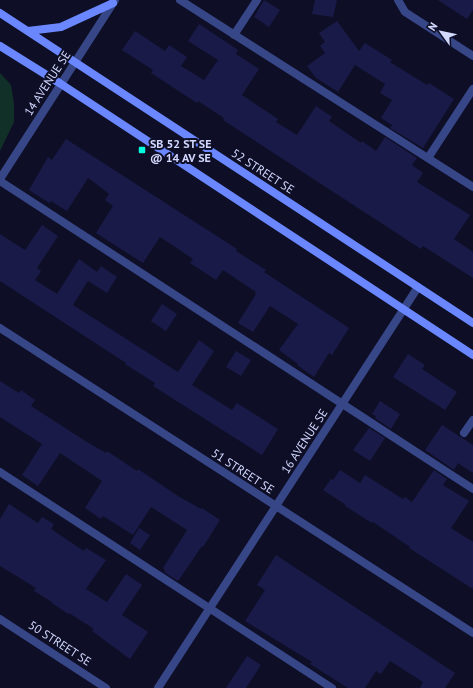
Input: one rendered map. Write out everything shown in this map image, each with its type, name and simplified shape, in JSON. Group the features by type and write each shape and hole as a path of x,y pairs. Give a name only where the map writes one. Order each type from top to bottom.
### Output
{"main road":[{"path":"28,31 61,27 114,2"},
{"name":"52 STREET SE","path":"0,13 473,323"},
{"path":"0,46 61,84 473,355"}],"street":[{"path":"180,0 473,187"},
{"path":"234,35 257,0"},
{"path":"398,0 404,12 473,56"},
{"name":"14 AVENUE SE","path":"0,180 114,2"},
{"path":"428,158 473,89"},
{"path":"0,180 473,489"},
{"name":"16 AVENUE SE","path":"158,688 418,287"},
{"name":"51 STREET SE","path":"0,328 473,633"},
{"path":"464,433 473,420"},
{"path":"0,472 332,688"},
{"name":"50 STREET SE","path":"0,619 106,688"}],"green space":[{"path":"0,73 11,85 14,104 14,122 0,151"}],"building":[{"path":"264,0 280,10 269,27 254,17"},
{"path":"315,0 337,0 333,17 312,14"},
{"path":"438,0 473,0 473,10 467,19"},
{"path":"337,21 359,51 365,43 392,60 390,62 427,85 429,83 454,99 423,148 390,128 392,125 381,118 392,100 380,93 385,84 355,65 338,92 316,78 307,66 325,53 320,46 325,42 319,33"},
{"path":"199,24 238,50 236,54 259,69 242,95 278,119 276,122 297,135 316,106 332,117 329,121 361,143 362,141 376,151 385,137 417,158 412,165 423,173 417,182 470,215 454,239 473,252 473,278 423,246 421,249 223,120 224,118 198,101 197,103 151,73 153,70 122,50 135,31 165,51 169,45 187,57 181,66 204,80 218,60 188,41"},
{"path":"66,139 237,249 236,251 266,270 264,272 349,328 332,355 329,353 314,377 279,350 298,324 270,306 253,332 238,323 256,292 223,270 216,280 190,263 193,259 160,237 143,263 96,233 113,206 105,200 109,194 88,178 67,211 51,201 49,203 29,190 48,157 52,160"},
{"path":"42,225 58,236 37,268 41,271 35,280 57,294 79,259 97,272 101,266 117,277 107,293 88,281 73,305 178,372 199,340 214,351 192,385 232,410 237,403 278,429 262,455 153,386 155,383 125,364 126,363 0,281 0,234 25,250"},
{"path":"162,304 177,314 166,331 151,321"},
{"path":"236,351 251,360 241,376 226,367"},
{"path":"408,354 425,365 422,369 457,392 445,410 393,377"},
{"path":"0,381 19,393 21,390 35,400 31,406 87,442 106,453 107,451 137,471 138,469 178,496 201,509 202,508 220,520 203,547 202,546 178,581 164,572 165,570 163,568 187,530 151,507 133,535 103,516 101,519 85,508 102,481 60,453 38,486 22,475 42,444 0,417"},
{"path":"380,401 400,414 391,429 375,418 376,416 372,414"},
{"path":"442,425 473,445 473,473 458,463 454,470 425,450"},
{"path":"369,428 385,438 370,461 353,450"},
{"path":"340,470 360,483 365,475 403,499 405,497 412,502 434,470 447,479 443,485 469,501 451,528 473,542 473,589 409,548 410,547 373,522 372,523 345,506 346,505 323,490"},
{"path":"9,504 38,523 42,517 54,524 51,529 84,551 86,548 106,560 86,589 107,602 126,574 142,585 122,615 148,632 130,659 92,631 94,629 69,613 68,614 34,591 36,588 0,566 0,519"},
{"path":"139,528 150,535 140,550 130,543"},
{"path":"276,555 455,673 445,688 420,688 423,682 390,661 381,674 376,671 365,688 348,688 310,664 312,662 245,621 265,590 257,585"},
{"path":"247,656 261,665 246,688 226,688"}],"place":[{"name":"SB 52 ST SE @ 14 AV SE","path":"142,150"}]}
